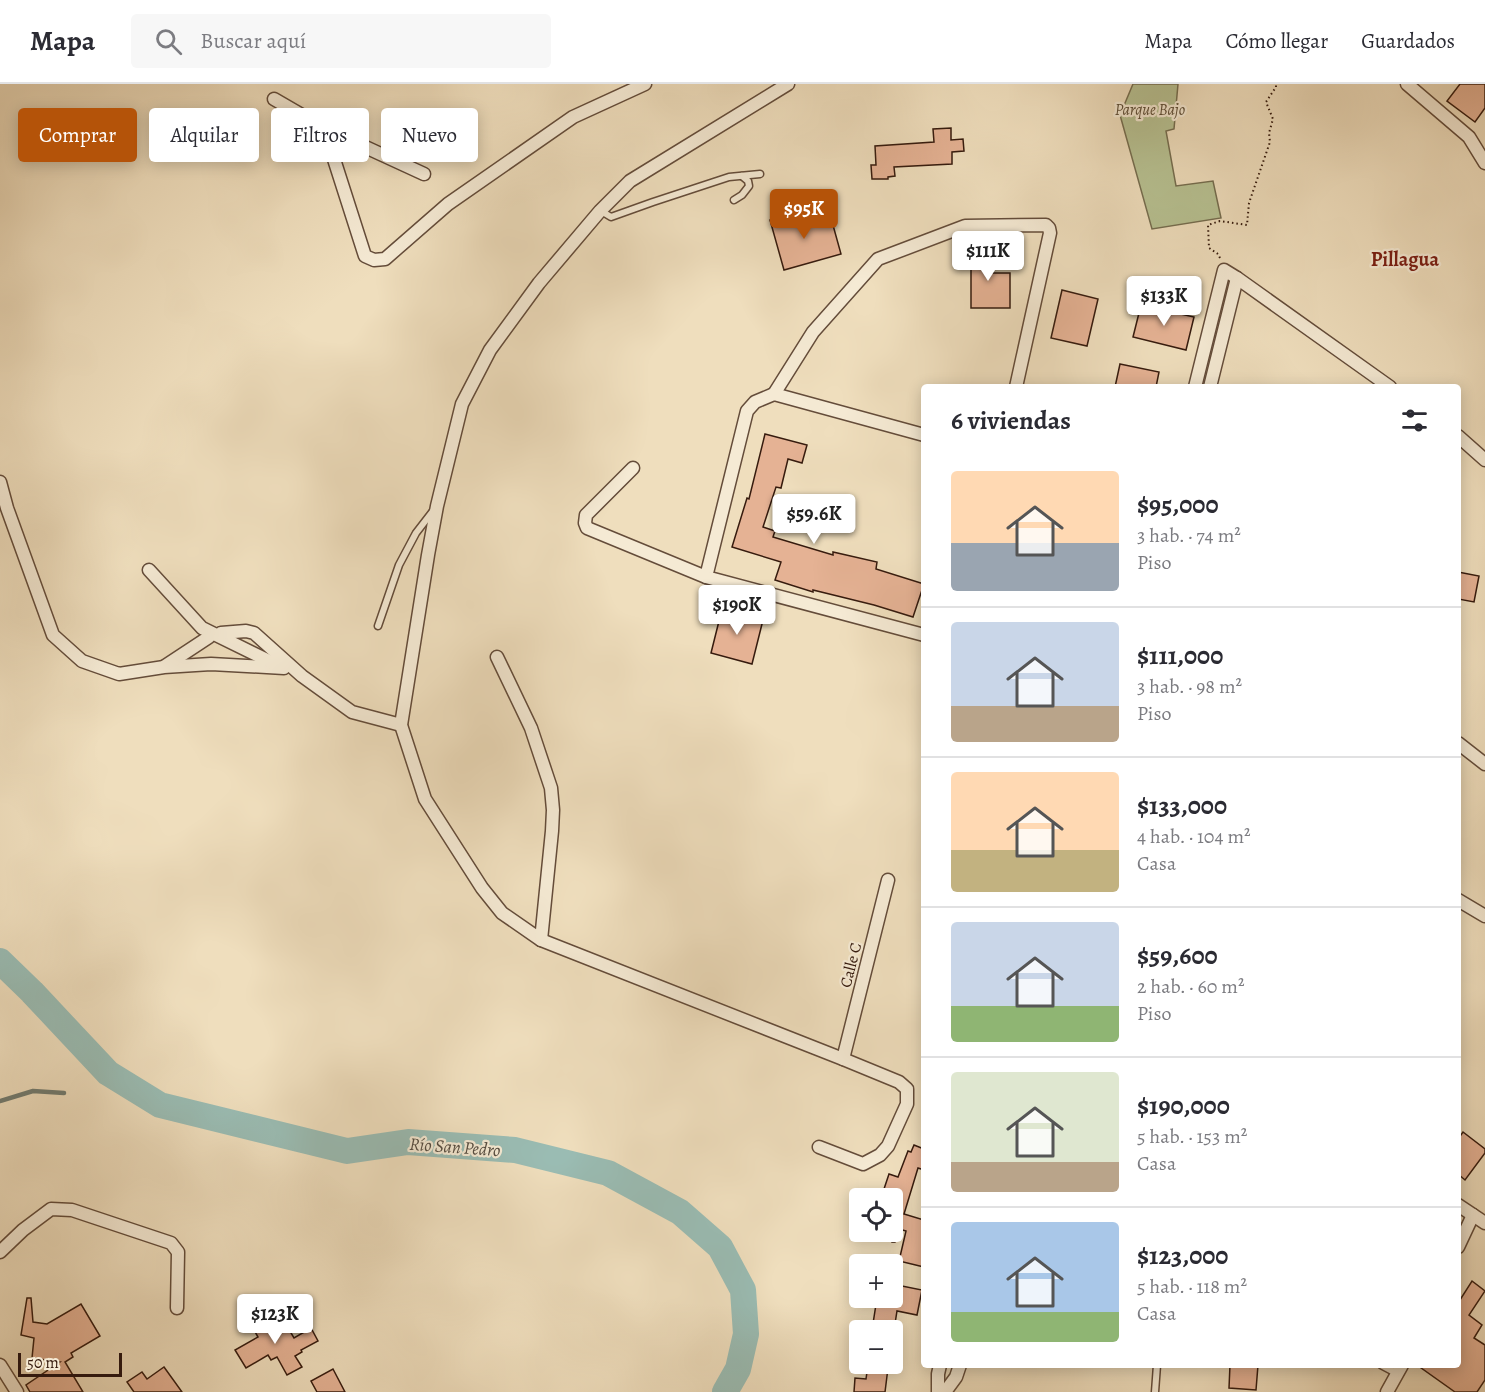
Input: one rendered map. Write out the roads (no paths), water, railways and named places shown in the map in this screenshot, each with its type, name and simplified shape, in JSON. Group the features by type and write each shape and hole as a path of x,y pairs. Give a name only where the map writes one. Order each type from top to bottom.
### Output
{"street":[{"path":"335,162 365,256 374,260 385,259 448,204 573,117 645,84"},
{"path":"788,84 630,181 600,211 539,283 490,350 462,404 428,555 402,724 425,799 482,888 502,913 541,940 843,1059 899,1082 907,1089 907,1104 888,1146 880,1155 863,1164 819,1147"},
{"path":"1407,84 1469,137 1485,163"},
{"path":"274,99 290,108"},
{"path":"369,149 424,174"},
{"path":"706,577 747,411 755,402 774,394 813,332 878,260 965,226 1046,225 1050,233 1017,384"},
{"path":"1196,384 1224,270 1386,384"},
{"path":"1211,384 1237,278"},
{"path":"774,394 921,434"},
{"path":"1461,439 1485,460"},
{"path":"633,468 586,515 585,523 588,528 706,577 921,634"},
{"path":"0,482 7,508 53,635 82,661 119,674 164,667 211,664 284,668"},
{"path":"149,570 202,628 302,676"},
{"path":"164,667 215,635 246,631 254,633 302,676 352,712 402,724"},
{"path":"497,657 531,728 551,788 552,831 541,940"},
{"path":"1461,745 1485,764"},
{"name":"Calle C","path":"843,1059 888,880"},
{"path":"1461,902 1485,916"},
{"path":"1461,1207 1485,1223"},
{"path":"0,1252 23,1230 51,1209 72,1210 171,1244 178,1252 177,1308"},
{"path":"1461,1241 1473,1215"},
{"path":"0,1365 17,1392"},
{"path":"938,1392 939,1368"},
{"path":"945,1392 956,1377 959,1368"},
{"path":"1387,1392 1400,1370"}],"lane":[{"path":"600,211 611,217 729,177 760,174"},
{"path":"734,200 742,195 748,186 748,182 741,176"},
{"path":"378,626 399,565 416,533 438,506"},
{"path":"1155,1392 1157,1368"}],"waterway":[{"name":"Río San Pedro","path":"0,961 108,1073 160,1105 347,1151 408,1142 515,1150 608,1173 680,1212 720,1247 743,1290 746,1334 738,1369 725,1392"},
{"path":"0,1101 33,1091 64,1093"}],"district":[{"name":"Pillagua","path":"1405,259"}],"park label":[{"name":"Parque Bajo","path":"1150,109"}]}
